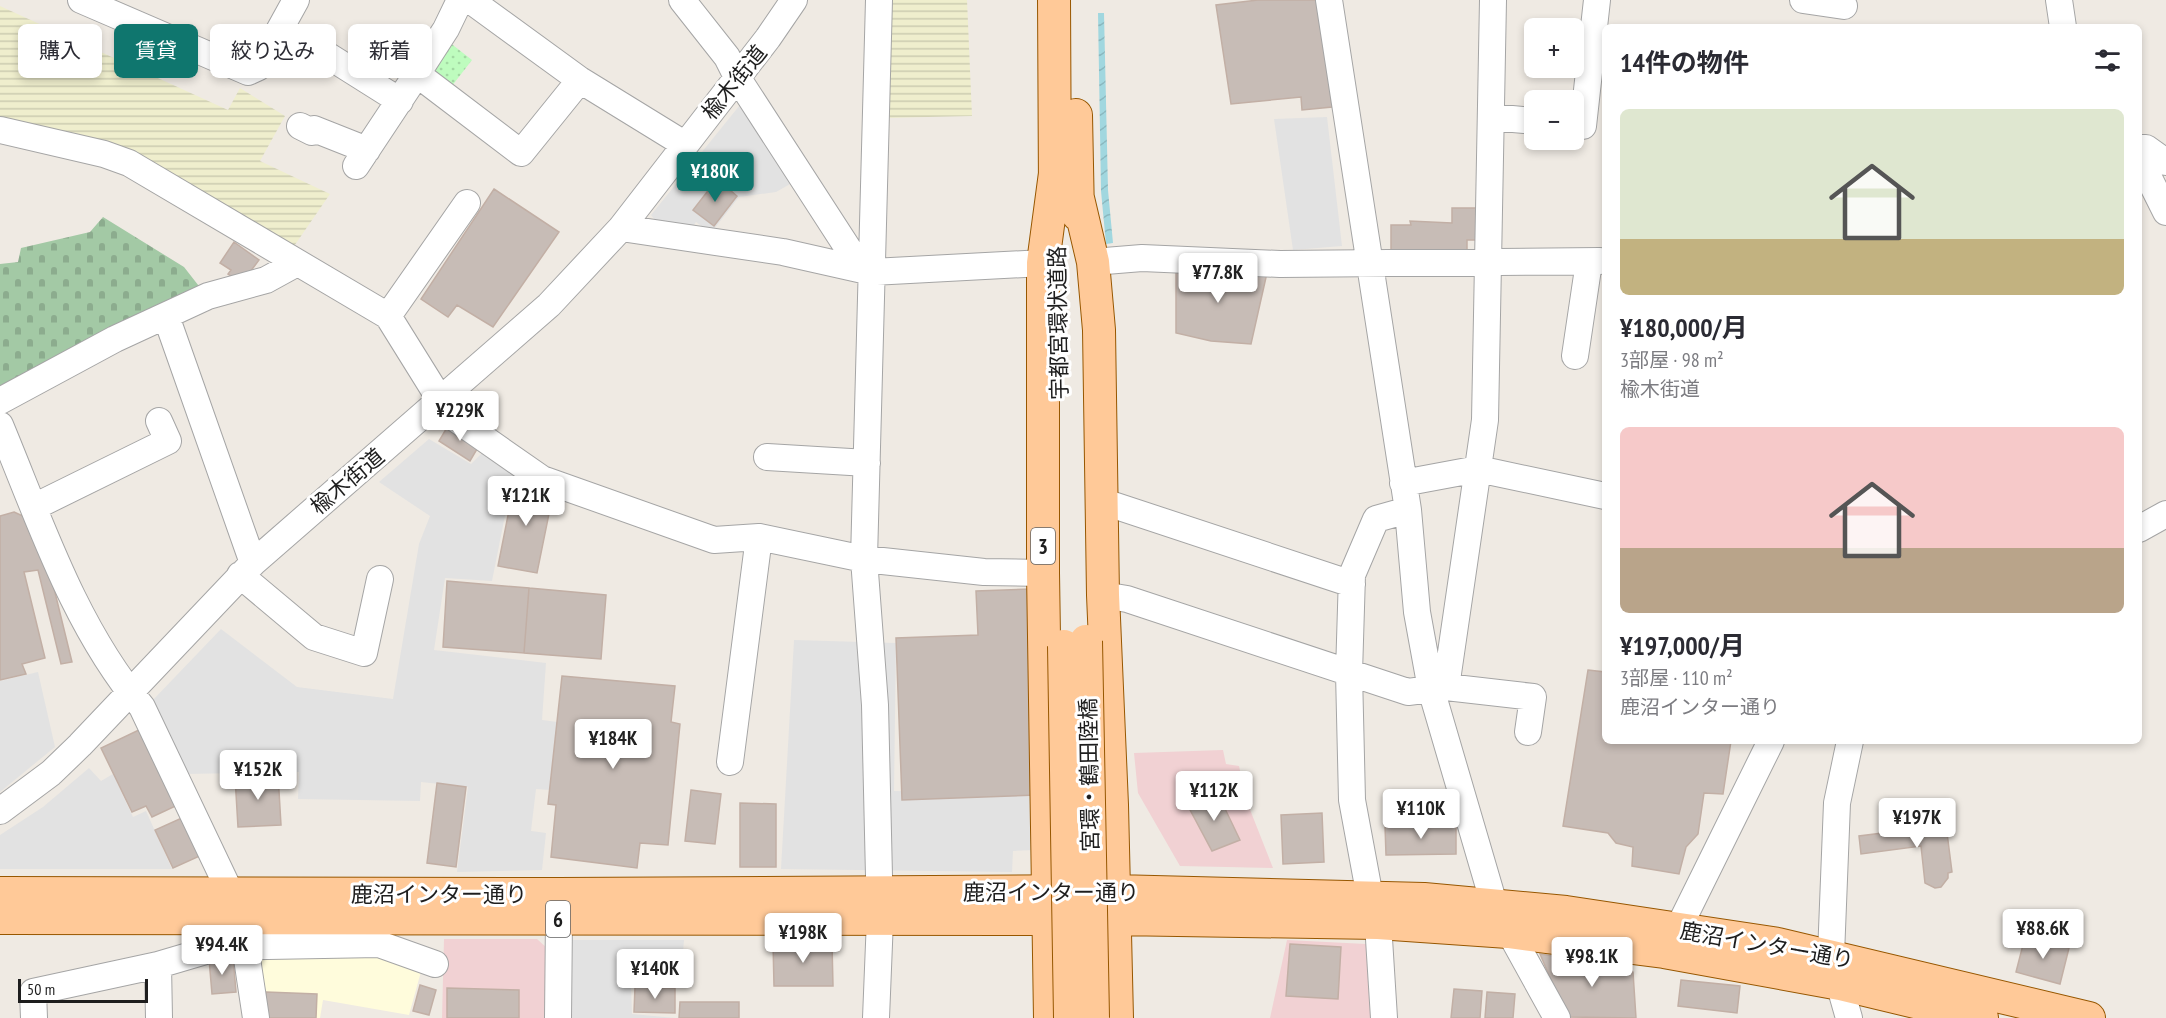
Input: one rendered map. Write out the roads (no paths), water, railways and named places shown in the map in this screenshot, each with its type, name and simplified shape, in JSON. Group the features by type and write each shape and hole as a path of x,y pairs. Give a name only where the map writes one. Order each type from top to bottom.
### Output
{"main road":[{"name":"宇都宮環状道路","path":"1054,0 1055,173 1075,644"},
{"name":"宇都宮環状道路","path":"1075,0 1077,194 1075,644"},
{"name":"3","path":"1050,1018 1043,573 1043,262 1055,173"},
{"name":"3","path":"1077,194 1093,262 1099,330 1103,595 1117,1018"},
{"name":"宮環・鶴田陸橋","path":"1070,1018 1075,644"},
{"name":"宮環・鶴田陸橋","path":"1075,644 1093,1018"},
{"name":"鹿沼インター通り","path":"0,893 240,921 880,906 1115,905 1374,910 1494,904 1678,929 1831,955 2089,1018"},
{"name":"鹿沼インター通り","path":"0,918 240,921 559,919 880,906"},
{"name":"鹿沼インター通り","path":"1374,910 1508,932 1664,952 1840,984 1982,1018"}],"street":[{"path":"81,0 248,72 259,67 293,1"},
{"path":"432,51 446,30 460,0"},
{"path":"470,0 580,80 684,144"},
{"path":"682,0 727,57 737,77 867,271"},
{"name":"楡木街道","path":"0,811 51,773 247,569 441,402 549,305 621,228 794,0"},
{"path":"876,1018 880,906 875,705 864,559 867,463 867,271 879,0"},
{"path":"1329,0 1341,96 1371,262 1408,510 1417,612 1494,904 1557,1018"},
{"path":"1438,688 1485,420 1490,264 1493,0"},
{"path":"1584,117 1597,0"},
{"path":"1803,0 1844,11"},
{"path":"2059,0 2063,24"},
{"path":"336,61 400,100"},
{"path":"300,126 312,132 314,129 362,158 414,78"},
{"path":"422,78 521,153 580,80"},
{"path":"1491,117 1524,120"},
{"path":"0,130 104,154 129,163 388,316 449,414 542,479 714,540 759,537 864,559 984,572 1043,573"},
{"path":"2142,148 2146,148 2166,162"},
{"path":"2142,164 2166,212"},
{"path":"388,316 467,202"},
{"path":"621,228 783,252 867,271 1043,262"},
{"path":"1093,262 1142,258 1280,264 1595,262 1575,356"},
{"path":"0,401 62,366 208,296 266,280 297,263"},
{"path":"166,316 247,569 314,637 364,653 380,579"},
{"path":"34,507 168,441 159,421"},
{"path":"0,424 79,610 120,682 142,707 240,921 256,1018"},
{"path":"767,457 867,463"},
{"path":"1403,483 1478,469 1602,495"},
{"path":"1101,501 1352,584"},
{"path":"1384,1018 1374,910 1352,800 1349,673 1352,575 1376,519 1408,510"},
{"path":"2142,527 2166,514"},
{"path":"730,762 759,537"},
{"path":"1103,595 1127,599 1408,692 1438,688 1533,697 1528,732"},
{"path":"1678,929 1770,744"},
{"path":"1849,744 1837,803 1831,955 1849,1018"},
{"path":"558,1018 559,919"},
{"path":"240,921 379,944 435,964"},
{"path":"34,1018 33,992 158,965 219,947 240,921"},
{"path":"158,965 159,1018"}],"water":[{"path":"1098,13 1104,13 1108,190 1113,243 1106,244 1101,191"}]}
